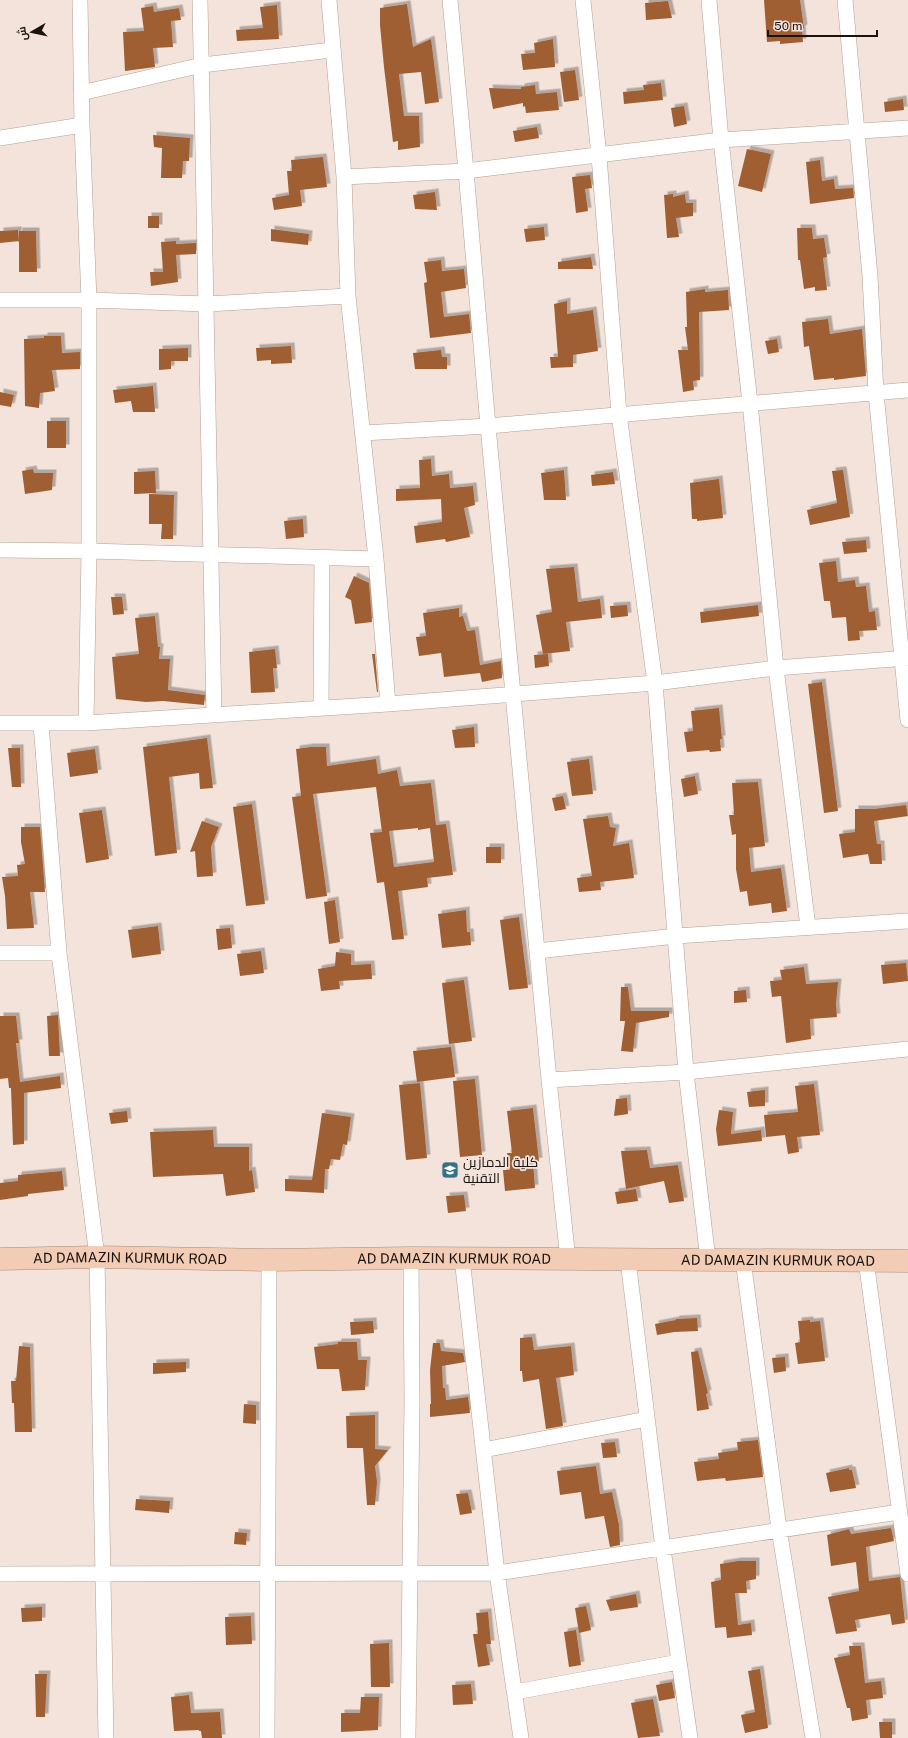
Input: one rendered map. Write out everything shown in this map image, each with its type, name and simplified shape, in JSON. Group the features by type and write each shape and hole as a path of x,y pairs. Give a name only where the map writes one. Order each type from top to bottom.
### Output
{"highway":[{"name":"AD DAMAZIN KURMUK ROAD","path":"0,1259 97,1257 269,1260 462,1258 568,1260 908,1261"}],"street":[{"path":"80,0 81,93 89,300 89,551 86,724"},
{"path":"200,0 214,715"},
{"path":"329,0 332,50 344,177 348,296 376,559 388,704"},
{"path":"450,0 549,1080 568,1260"},
{"path":"583,0 599,156 619,414 655,683 686,1072 708,1260"},
{"path":"709,0 721,140 750,403 776,668 808,927"},
{"path":"844,0 858,132 870,276 876,393 905,658 908,720"},
{"path":"81,93 202,65 332,50"},
{"path":"0,138 82,125"},
{"path":"344,177 466,171 721,140 908,128"},
{"path":"0,300 89,300 207,304 348,296"},
{"path":"363,433 488,426 908,390"},
{"path":"0,550 376,559"},
{"path":"321,708 322,558"},
{"path":"0,723 86,724 388,704 655,683 776,668 905,658"},
{"path":"41,724 59,953 97,1257 106,1738"},
{"path":"537,951 676,936 908,921"},
{"path":"0,953 59,953"},
{"path":"549,1080 686,1072 908,1050"},
{"path":"408,1738 412,1401 411,1258"},
{"path":"462,1258 497,1573 521,1738"},
{"path":"267,1738 269,1260"},
{"path":"628,1260 646,1419 690,1738"},
{"path":"743,1260 779,1529 813,1738"},
{"path":"866,1260 908,1574"},
{"path":"483,1450 646,1419"},
{"path":"0,1574 497,1573 899,1512"},
{"path":"515,1692 679,1662"}],"building":[{"path":"764,0 800,0 804,28 802,29 803,42 780,44 780,41 767,42"},
{"path":"668,1 672,18 646,20 645,3"},
{"path":"407,4 413,47 431,39 439,102 425,104 421,72 399,74 404,116 419,116 420,147 398,150 398,141 393,142 384,67 380,8"},
{"path":"277,5 279,39 237,41 236,30 263,28 260,7"},
{"path":"153,6 154,12 179,8 181,20 171,21 173,47 153,48 155,67 125,71 123,32 144,31 141,8"},
{"path":"553,39 555,67 523,70 521,54 535,53 534,43"},
{"path":"575,70 579,100 564,102 560,72"},
{"path":"661,83 663,100 624,104 623,92 644,90 643,85"},
{"path":"535,85 536,94 557,92 559,110 526,113 523,103 493,109 489,88 521,89 521,87"},
{"path":"903,99 904,110 885,112 884,102"},
{"path":"684,106 687,124 674,127 671,108"},
{"path":"537,127 539,138 515,142 513,131"},
{"path":"153,135 190,138 189,161 183,161 182,178 161,178 162,148 154,147"},
{"path":"747,149 771,154 762,192 738,186"},
{"path":"323,157 327,187 300,190 302,206 274,210 272,198 289,195 287,171 292,171 291,160"},
{"path":"820,160 822,181 834,179 835,189 853,188 854,198 810,204 806,162"},
{"path":"590,175 592,188 585,189 588,211 576,213 572,177"},
{"path":"435,192 437,210 415,209 413,195"},
{"path":"673,194 673,197 685,194 686,203 693,203 693,216 676,218 679,237 667,238 664,195"},
{"path":"148,216 159,216 159,228 148,228"},
{"path":"544,227 545,240 526,242 524,229"},
{"path":"797,228 812,228 813,239 824,238 827,257 823,258 827,290 815,291 815,287 804,289 800,260 798,260"},
{"path":"271,229 309,234 308,245 271,241"},
{"path":"18,230 19,241 0,243 0,231"},
{"path":"19,231 36,231 37,272 19,272"},
{"path":"176,241 176,244 196,243 196,254 176,255 178,282 151,286 150,272 163,272 161,242"},
{"path":"591,257 593,269 558,269 558,262"},
{"path":"441,260 442,271 464,269 466,288 441,292 444,317 469,314 471,333 430,338 424,283 427,282 424,262"},
{"path":"705,289 705,292 728,290 729,310 699,312 700,380 693,381 694,390 683,392 678,350 688,350 685,327 687,327 686,292"},
{"path":"567,301 567,314 593,310 598,351 573,355 573,367 551,368 550,357 558,357 554,304"},
{"path":"828,319 830,334 862,329 866,376 834,380 834,378 814,380 809,346 804,347 802,322"},
{"path":"44,336 61,336 62,353 80,352 80,369 52,370 55,391 40,393 39,408 25,406 24,339 44,338"},
{"path":"777,339 779,352 768,354 765,341"},
{"path":"291,346 292,363 271,364 271,360 257,361 256,348"},
{"path":"188,348 188,361 171,361 171,369 159,370 159,349"},
{"path":"441,350 442,357 447,357 447,369 415,369 413,353"},
{"path":"153,386 155,412 133,412 131,401 115,403 113,390"},
{"path":"0,392 14,395 11,407 0,405"},
{"path":"47,421 66,421 66,448 47,448"},
{"path":"431,459 432,476 449,474 450,488 473,486 475,505 464,508 470,537 446,542 445,539 416,543 414,526 442,522 441,499 396,501 396,489 420,488 419,460"},
{"path":"33,469 34,473 53,473 52,490 25,494 22,471"},
{"path":"564,470 566,500 544,500 541,473"},
{"path":"843,470 850,517 810,525 807,510 837,503 832,471"},
{"path":"155,471 156,493 134,494 134,472"},
{"path":"613,472 615,484 592,486 591,475"},
{"path":"719,479 723,518 697,521 697,519 692,519 690,483"},
{"path":"149,494 174,495 173,539 161,539 162,524 149,524"},
{"path":"303,519 304,537 286,539 284,521"},
{"path":"866,540 867,552 844,554 842,542"},
{"path":"836,561 838,582 855,580 856,587 866,586 869,612 875,611 877,630 859,631 860,640 848,641 846,617 832,618 830,601 824,601 819,563"},
{"path":"574,567 578,602 600,599 602,618 566,622 570,651 543,654 536,615 552,612 546,569"},
{"path":"354,576 369,583 372,622 355,624 351,600 345,597"},
{"path":"111,597 122,597 124,614 113,615"},
{"path":"627,605 628,616 611,618 610,606"},
{"path":"758,605 759,616 701,623 700,612"},
{"path":"459,608 459,617 463,616 467,631 475,630 480,665 501,661 502,678 482,682 480,673 444,677 441,653 419,656 416,637 426,636 423,613"},
{"path":"155,616 158,647 160,647 159,659 170,659 168,690 205,695 204,705 163,701 146,702 116,699 112,657 139,654 135,618"},
{"path":"275,649 277,668 273,668 275,692 251,693 249,652"},
{"path":"372,654 375,654 378,692 377,692"},
{"path":"548,654 549,666 535,668 534,655"},
{"path":"822,682 838,811 824,813 808,684"},
{"path":"719,708 722,739 720,739 721,751 710,752 709,750 687,752 684,732 693,731 691,711"},
{"path":"474,727 475,747 455,748 452,730"},
{"path":"207,738 213,788 200,789 199,773 169,777 177,853 155,856 143,747"},
{"path":"326,747 327,766 376,759 378,774 397,770 400,786 431,783 436,825 446,824 453,875 427,878 428,887 398,891 404,939 392,940 384,882 377,883 370,833 382,832 376,787 313,794 327,896 306,899 292,797 301,796 296,749","holes":["418,828 418,830 430,828 434,862 394,867 389,831"]},
{"path":"8,748 20,748 21,787 12,787"},
{"path":"95,749 98,773 70,777 67,753"},
{"path":"589,759 593,794 572,796 567,762"},
{"path":"695,776 698,794 684,797 681,779"},
{"path":"758,782 765,846 749,848 751,872 781,868 787,911 772,913 771,903 749,906 747,891 740,892 736,869 736,834 732,835 729,815 734,815 732,783"},
{"path":"563,796 566,809 555,811 552,798"},
{"path":"252,804 265,904 246,906 233,807"},
{"path":"906,805 908,816 874,821 877,844 881,844 882,864 870,864 868,854 843,858 839,834 855,832 855,809 874,809"},
{"path":"102,810 109,859 86,863 79,813"},
{"path":"608,816 610,827 616,828 613,846 629,843 634,878 600,882 601,890 579,892 577,878 592,876 583,819"},
{"path":"202,821 219,827 211,847 213,876 197,877 195,851 190,852"},
{"path":"21,827 40,827 45,892 30,892 34,928 7,929 2,877 18,876 17,865 25,864 21,842"},
{"path":"486,847 501,847 501,863 486,863"},
{"path":"335,900 340,942 329,944 324,902"},
{"path":"466,910 467,932 470,932 471,945 442,948 438,914"},
{"path":"519,917 528,988 509,990 500,920"},
{"path":"158,926 161,954 132,958 128,930"},
{"path":"230,928 232,948 218,950 216,929"},
{"path":"261,951 264,973 240,976 237,954"},
{"path":"336,952 351,954 351,965 371,964 372,979 339,981 340,989 321,991 318,969 335,966"},
{"path":"906,963 908,981 883,984 881,965"},
{"path":"804,967 806,984 838,982 836,1004 837,1017 810,1019 811,1039 786,1043 781,996 772,997 770,981 782,980 780,970"},
{"path":"464,980 472,1041 449,1044 442,983"},
{"path":"621,987 628,987 631,1011 669,1011 669,1017 636,1023 633,1052 621,1051 625,1021 620,1021"},
{"path":"746,990 747,1002 734,1003 734,991"},
{"path":"58,1015 60,1056 49,1056 47,1016"},
{"path":"0,1016 16,1016 19,1043 16,1043 20,1082 60,1076 61,1088 24,1093 24,1144 13,1145 11,1088 9,1088 8,1078 0,1079"},
{"path":"451,1047 455,1077 417,1082 413,1051"},
{"path":"475,1079 482,1155 460,1157 453,1081"},
{"path":"420,1083 427,1158 406,1160 399,1085"},
{"path":"814,1084 820,1135 797,1137 799,1152 788,1154 785,1135 766,1137 764,1115 798,1112 795,1086"},
{"path":"765,1090 765,1106 749,1107 747,1092"},
{"path":"627,1098 628,1114 614,1116 616,1099"},
{"path":"533,1108 539,1161 533,1162 535,1188 505,1191 503,1170 510,1170 507,1153 512,1153 507,1111"},
{"path":"719,1110 733,1112 731,1134 761,1130 762,1141 718,1146 716,1129"},
{"path":"127,1111 128,1122 111,1124 109,1113"},
{"path":"322,1113 351,1117 347,1145 343,1144 340,1160 331,1159 329,1169 325,1169 324,1193 285,1191 285,1179 312,1180"},
{"path":"213,1130 214,1147 249,1147 249,1171 252,1170 255,1192 226,1196 223,1174 153,1177 150,1132"},
{"path":"647,1150 650,1168 678,1165 684,1201 669,1203 664,1181 626,1189 621,1151"},
{"path":"62,1171 64,1190 28,1194 28,1196 0,1200 0,1183 18,1181 18,1175"},
{"path":"636,1189 638,1201 617,1204 615,1192"},
{"path":"464,1195 466,1211 448,1213 446,1196"},
{"path":"697,1318 698,1331 674,1332 657,1335 655,1324 676,1319"},
{"path":"810,1320 810,1322 820,1321 825,1361 798,1364 795,1343 800,1342 798,1321"},
{"path":"373,1321 374,1333 351,1335 350,1322"},
{"path":"532,1337 534,1350 571,1346 574,1375 556,1378 563,1426 546,1429 539,1379 523,1382 522,1371 520,1371 520,1338"},
{"path":"338,1342 357,1342 358,1360 367,1360 365,1390 342,1391 339,1369 317,1369 314,1347 338,1344"},
{"path":"433,1343 440,1343 441,1351 463,1353 465,1362 442,1366 443,1388 445,1388 446,1400 468,1397 470,1413 430,1417 430,1370"},
{"path":"19,1346 30,1347 32,1432 15,1432 14,1403 12,1403 11,1381 16,1381"},
{"path":"698,1351 708,1393 706,1394 709,1409 697,1411 691,1352"},
{"path":"785,1357 786,1371 774,1373 772,1358"},
{"path":"186,1362 186,1372 153,1374 153,1363"},
{"path":"244,1404 256,1405 256,1424 243,1423"},
{"path":"375,1415 375,1449 388,1450 375,1466 377,1482 375,1505 367,1505 363,1448 347,1448 346,1416"},
{"path":"758,1440 763,1477 726,1481 725,1478 697,1481 694,1462 719,1459 718,1453 738,1450 737,1442"},
{"path":"615,1442 617,1457 603,1458 601,1443"},
{"path":"596,1466 600,1494 612,1492 619,1525 620,1545 610,1547 604,1516 585,1519 581,1492 560,1495 557,1471"},
{"path":"849,1468 849,1470 852,1470 856,1488 830,1492 826,1473"},
{"path":"468,1493 472,1513 460,1515 456,1494"},
{"path":"136,1499 170,1501 169,1513 135,1510"},
{"path":"891,1528 894,1541 866,1547 869,1581 900,1577 905,1623 892,1625 890,1614 855,1620 857,1631 836,1634 828,1597 859,1591 856,1562 831,1566 827,1535 849,1529 851,1534"},
{"path":"235,1532 247,1533 246,1545 234,1544"},
{"path":"738,1561 756,1561 756,1579 746,1581 747,1593 735,1593 738,1625 751,1623 752,1635 727,1638 726,1627 715,1628 711,1582 721,1580 720,1564"},
{"path":"636,1594 638,1607 610,1611 606,1600"},
{"path":"586,1606 591,1630 579,1633 575,1608"},
{"path":"42,1607 42,1621 22,1622 21,1608"},
{"path":"488,1612 491,1644 486,1644 490,1665 478,1667 473,1634 478,1634 476,1613"},
{"path":"251,1616 252,1644 226,1645 225,1617"},
{"path":"576,1630 581,1665 569,1667 564,1632"},
{"path":"389,1643 390,1687 371,1687 370,1644"},
{"path":"849,1646 861,1646 865,1683 881,1681 883,1698 866,1700 868,1718 852,1721 850,1708 847,1708 834,1658 850,1655"},
{"path":"760,1669 768,1728 745,1733 741,1715 755,1712 748,1671"},
{"path":"35,1674 47,1674 45,1717 36,1717"},
{"path":"672,1682 675,1698 659,1701 656,1685"},
{"path":"471,1684 473,1704 453,1705 452,1685"},
{"path":"189,1695 191,1713 220,1712 222,1738 202,1738 201,1731 199,1730 174,1731 171,1697"},
{"path":"361,1697 379,1697 378,1730 341,1732 341,1713 360,1713"},
{"path":"653,1699 660,1736 638,1738 631,1703"},
{"path":"879,1722 892,1722 892,1738 880,1738"}],"place":[{"name":"كلية الدمازين التقنية","path":"450,1170"}]}
